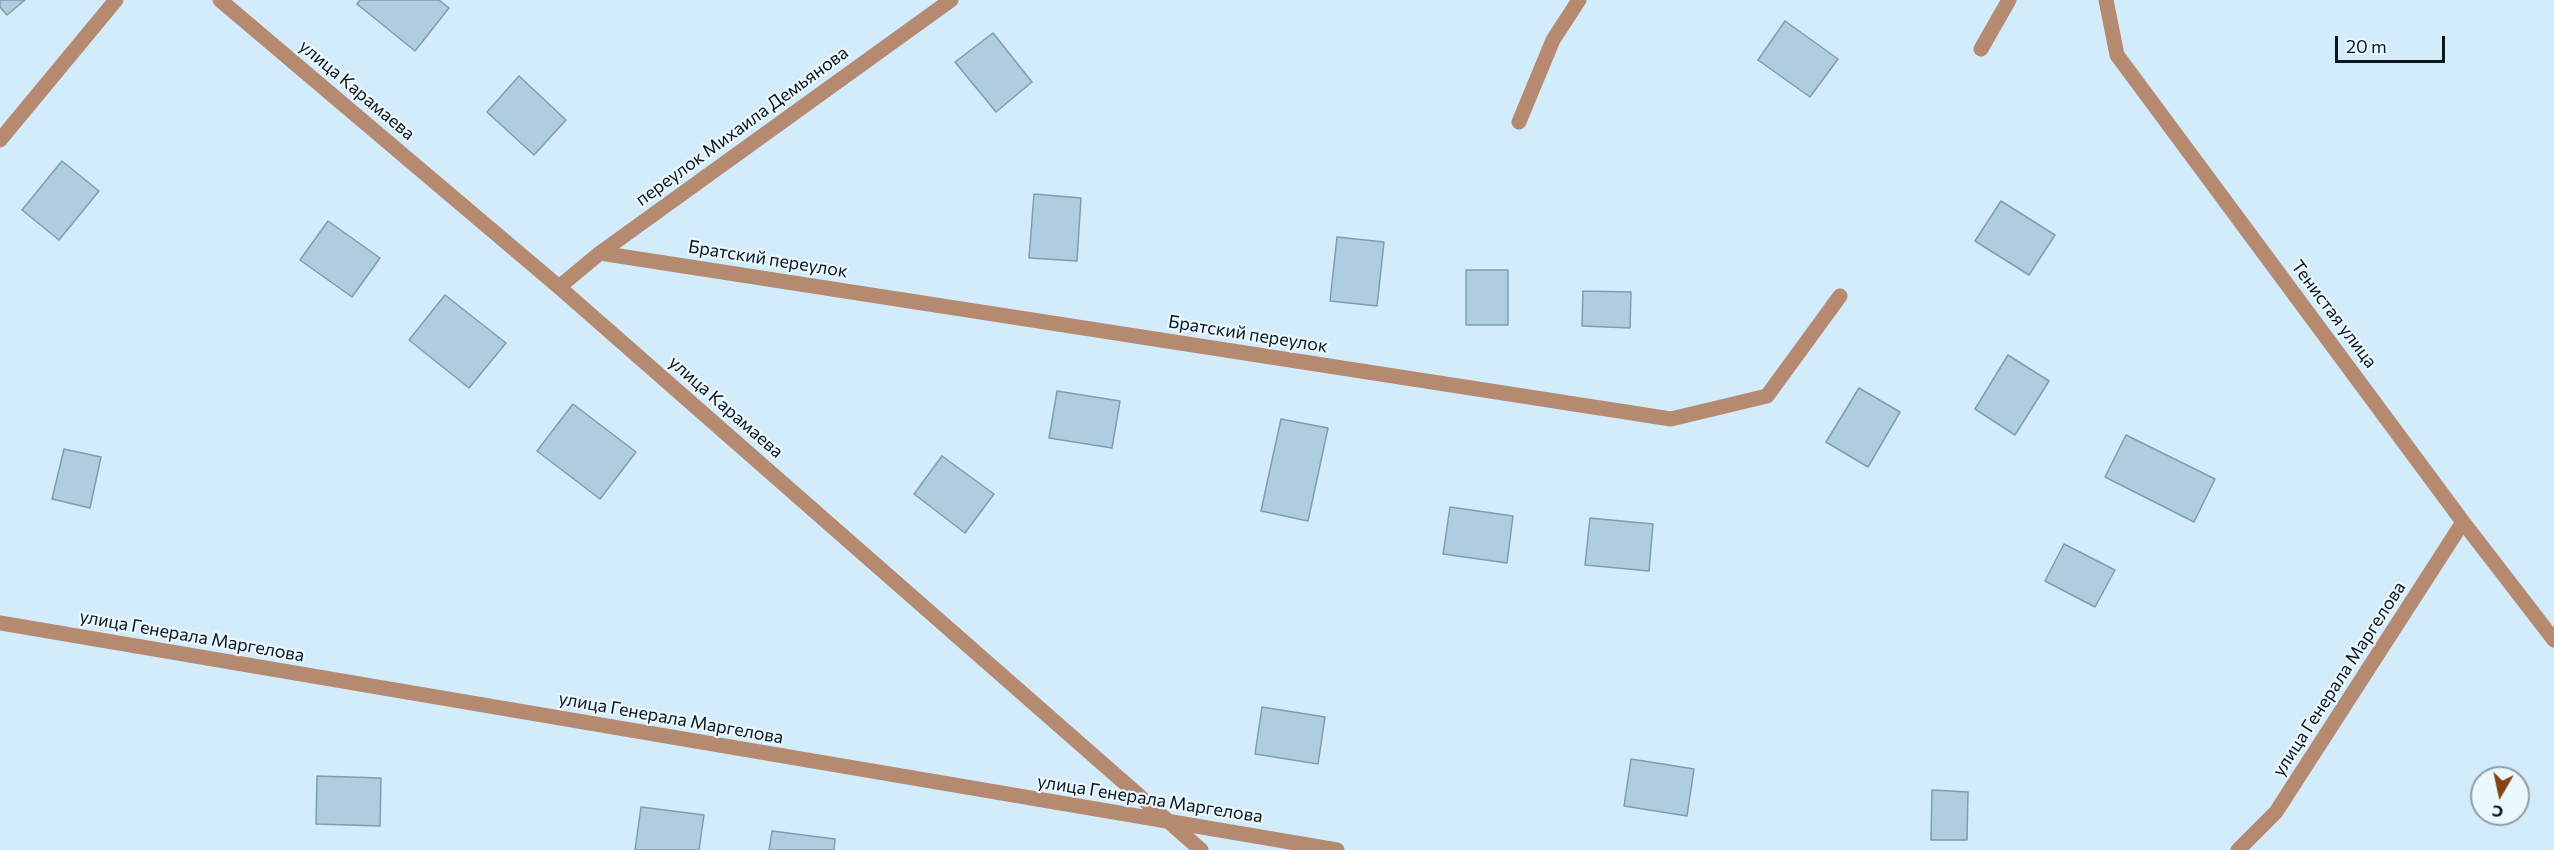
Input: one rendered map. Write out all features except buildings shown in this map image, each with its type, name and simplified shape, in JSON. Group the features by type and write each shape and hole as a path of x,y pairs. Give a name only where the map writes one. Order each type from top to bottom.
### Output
{"street":[{"path":"0,140 116,0"},
{"name":"улица Карамаева","path":"220,0 559,287 1201,850"},
{"name":"переулок Михаила Демьянова","path":"559,287 600,253 951,0"},
{"path":"1519,122 1553,40 1579,0"},
{"path":"1981,49 2009,0"},
{"name":"Тенистая улица","path":"2106,0 2117,55 2463,522 2554,640"},
{"name":"Братский переулок","path":"600,253 1671,419 1767,396 1840,296"},
{"name":"улица Генерала Маргелова","path":"2238,850 2276,812 2463,522"},
{"name":"улица Генерала Маргелова","path":"0,623 1336,850"}]}
